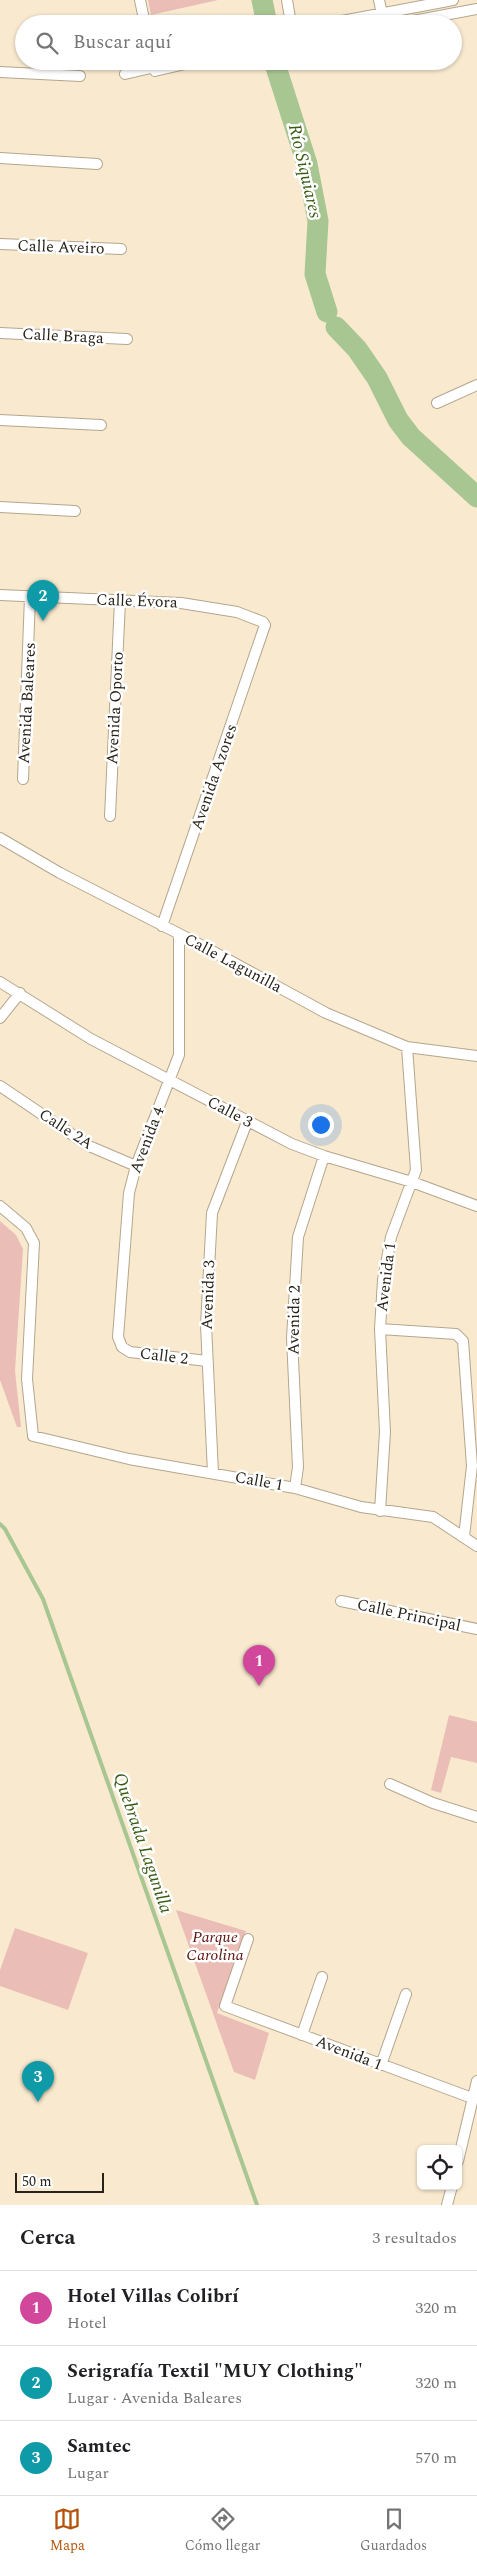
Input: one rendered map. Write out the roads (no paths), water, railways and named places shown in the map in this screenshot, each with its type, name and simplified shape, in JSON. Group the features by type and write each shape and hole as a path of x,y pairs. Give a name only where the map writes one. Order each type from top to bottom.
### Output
{"street":[{"path":"140,0 143,15"},
{"path":"287,0 290,15"},
{"path":"378,0 381,13"},
{"path":"371,15 453,0"},
{"path":"436,15 474,6"},
{"path":"125,74 140,70"},
{"path":"0,72 80,76"},
{"path":"0,158 97,164"},
{"name":"Calle Aveiro","path":"0,244 121,249"},
{"name":"Calle Braga","path":"0,333 127,339"},
{"path":"437,403 477,385"},
{"path":"0,420 101,425"},
{"path":"0,507 74,511"},
{"name":"Calle Évora","path":"0,595 209,606 237,612 263,622 266,629"},
{"name":"Avenida Baleares","path":"23,779 30,596"},
{"name":"Avenida Oporto","path":"110,816 120,601"},
{"name":"Avenida Azores","path":"162,926 266,629"},
{"name":"Calle Lagunilla","path":"0,838 60,874 180,935 326,1013 407,1047 477,1056"},
{"name":"Avenida 4","path":"122,1347 118,1337 129,1193 136,1166 179,1056 180,935"},
{"name":"Calle 3","path":"0,982 91,1039 248,1122 324,1156 412,1182 477,1206"},
{"path":"0,1018 20,993"},
{"name":"Avenida 1","path":"380,1511 385,1432 380,1329 385,1259 391,1237 416,1170 407,1047"},
{"name":"Calle 2A","path":"0,1086 89,1146 136,1166"},
{"name":"Avenida 3","path":"213,1474 206,1324 212,1213 248,1122"},
{"name":"Avenida 2","path":"295,1488 298,1467 292,1338 298,1237 324,1156"},
{"name":"Calle 1","path":"0,1206 26,1228 34,1243 27,1379 33,1436 129,1459 295,1488 380,1511 433,1517 477,1546"},
{"path":"380,1329 456,1334 463,1341 472,1466 464,1537"},
{"name":"Calle 2","path":"122,1347 130,1352 207,1361"},
{"name":"Calle Principal","path":"341,1601 477,1629"},
{"path":"390,1784 433,1803 477,1817"},
{"name":"Avenida 1","path":"248,1938 226,2006 472,2098"},
{"path":"302,2035 322,1977"},
{"path":"380,2065 406,1994"},
{"path":"462,2145 477,2082"},
{"path":"447,2205 451,2190"}],"waterway":[{"name":"Río Siquiares","path":"262,0 265,15"},
{"name":"Río Siquiares","path":"277,70 307,164 318,221 315,274 327,312"},
{"name":"Río Siquiares","path":"336,327 357,349 377,378 398,420 411,437 477,497"},
{"name":"Quebrada Lagunilla","path":"0,1524 5,1529 43,1599 257,2205"}],"place":[{"name":"Serigrafía Textil \"MUY Clothing\"","path":"43,621"},
{"name":"Hotel Villas Colibrí","path":"259,1686"},
{"name":"Samtec","path":"38,2102"}],"park label":[{"name":"Parque Carolina","path":"215,1946"}]}
